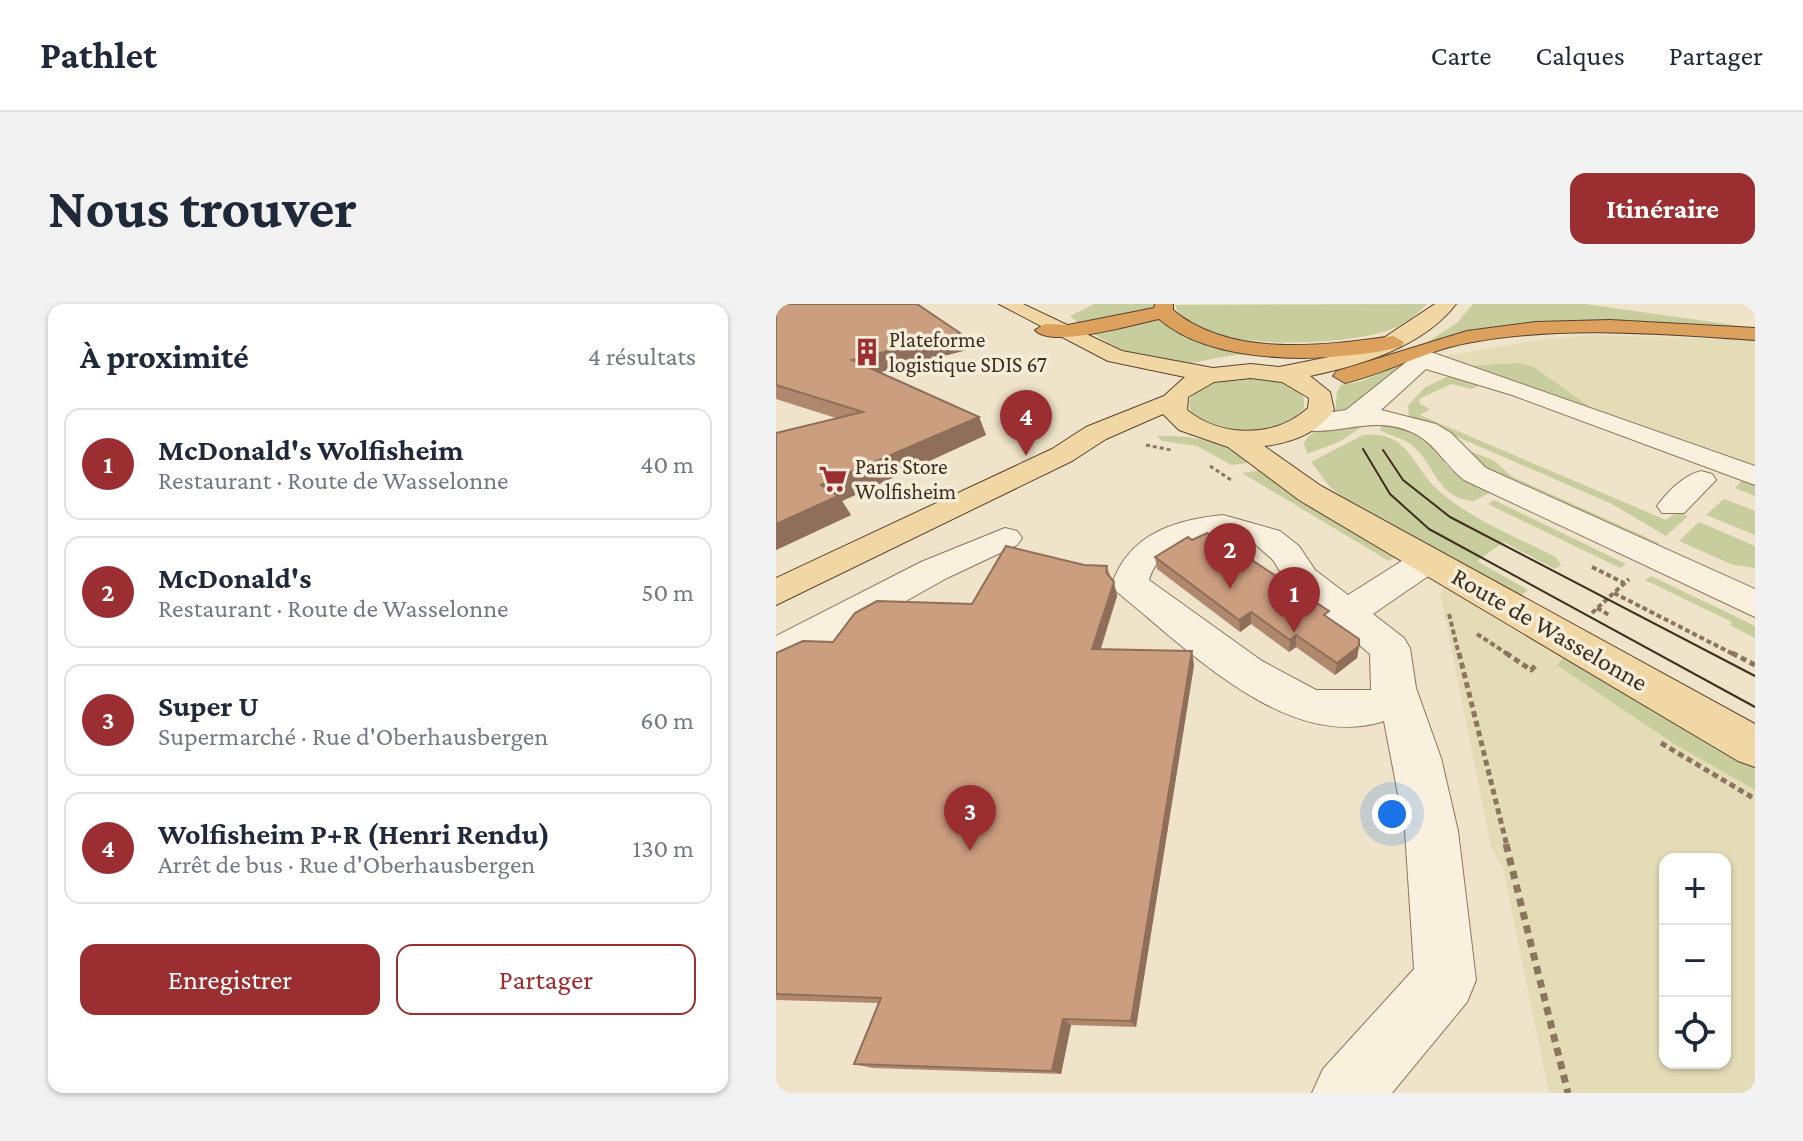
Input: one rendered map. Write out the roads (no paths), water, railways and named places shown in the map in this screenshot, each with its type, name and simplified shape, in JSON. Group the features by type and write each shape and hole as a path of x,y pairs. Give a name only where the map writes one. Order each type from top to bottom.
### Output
{"highway":[{"path":"1631,306 1755,323"},
{"path":"1051,328 1163,308 1192,333 1245,346 1319,348 1396,342"},
{"path":"1345,376 1383,366 1430,345 1472,336 1602,328 1755,334"},
{"path":"1428,358 1456,347 1472,336"}],"main road":[{"path":"1008,304 1051,328 1116,356 1212,375"},
{"path":"776,593 1062,455 1096,433 1175,397 1190,383 1212,375 1238,371 1279,374 1337,364 1396,342 1447,304"},
{"path":"1344,512 1305,470 1295,441 1304,425 1321,410 1321,397 1329,384 1428,337 1462,304"},
{"name":"Route de Wasselonne","path":"1051,328 1090,354 1156,379 1175,397 1173,407 1180,419 1254,449 1310,493 1755,747"},
{"path":"1279,374 1310,386 1321,397"},
{"path":"1062,455 1149,433 1256,437 1304,425"}],"lane":[{"path":"1355,416 1367,410 1408,368 1428,358 1434,364 1521,390 1755,476"},
{"path":"1304,425 1355,416 1392,419 1428,430 1475,474 1755,604"},
{"path":"1673,506 1701,480"},
{"path":"1347,1093 1445,980 1435,857 1414,733 1394,688 1390,648 1302,578 1287,554 1268,538 1223,525 1186,531 1144,552 1135,563 1130,584 1247,672 1309,707 1368,709 1387,702 1394,688"},
{"path":"776,654 934,570 1005,538"},
{"path":"1348,613 1428,560"}],"tram line":[{"path":"1363,449 1390,494 1429,529 1755,707"},
{"path":"1383,450 1403,480 1450,517 1755,676"}],"place":[{"name":"Plateforme logistique SDIS 67","path":"867,352"},
{"name":"Wolfisheim P+R (Henri Rendu)","path":"1026,456"},
{"name":"Paris Store Wolfisheim","path":"833,479"},
{"name":"McDonald's","path":"1230,589"},
{"name":"McDonald's Wolfisheim","path":"1294,633"},
{"name":"Super U","path":"970,851"}]}
